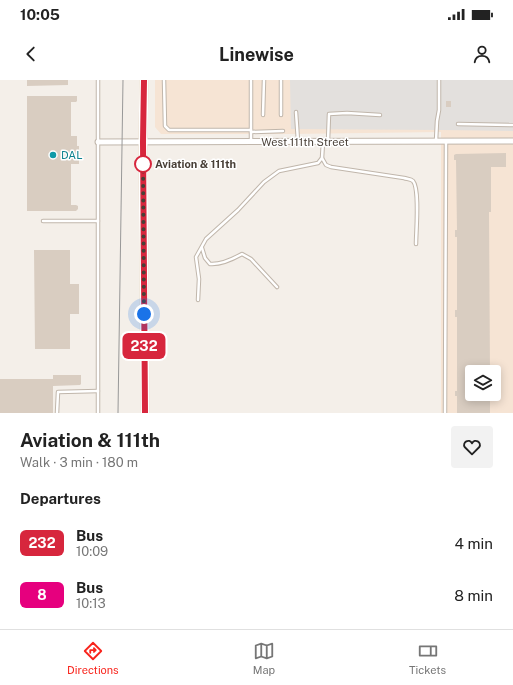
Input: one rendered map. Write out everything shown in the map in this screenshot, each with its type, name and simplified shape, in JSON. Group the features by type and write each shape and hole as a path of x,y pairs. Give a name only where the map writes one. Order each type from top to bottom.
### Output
{"main road":[{"path":"144,80 145,413"}],"street":[{"name":"West 111th Street","path":"98,142 513,141"}],"lane":[{"path":"98,80 98,413"},
{"path":"164,80 165,126 169,130 283,131"},
{"path":"251,80 251,142"},
{"path":"264,80 264,115"},
{"path":"281,80 281,115"},
{"path":"436,142 439,110 439,80"},
{"path":"296,112 298,142"},
{"path":"198,300 199,279 196,257 206,239 238,210 264,182 279,171 318,163 322,158 326,142 329,114 348,113 380,115"},
{"path":"458,124 513,125"},
{"path":"445,413 446,141"},
{"path":"322,158 326,165 330,167 404,178 413,181 416,189 417,201 416,244"},
{"path":"43,221 98,221"},
{"path":"201,248 205,258 210,264 225,261 242,254 251,259 277,287"},
{"path":"58,413 58,392 98,391"}],"shaded area":[{"path":"155,80 513,80 513,413 441,413 441,132 161,134 155,127"},
{"path":"290,80 513,80 513,131 291,129"}],"building":[{"path":"27,80 68,80 68,85 27,86"},
{"name":"DAL","path":"27,96 77,96 76,102 71,102 71,136 77,136 77,146 79,146 79,164 71,164 71,205 78,206 76,211 27,211"},
{"path":"446,101 451,101 451,107 446,107"},
{"path":"506,153 506,167 491,167 491,212 489,212 490,365 465,365 465,401 490,401 490,413 457,413 457,396 455,396 455,391 457,391 457,317 455,317 455,310 457,310 457,237 455,237 455,230 457,230 456,160 454,160 454,155"},
{"path":"34,250 70,250 70,284 79,284 79,314 70,314 70,349 35,349"},
{"path":"53,375 81,375 81,384 53,386 53,413 0,413 0,379 53,379"}],"tram line":[{"path":"118,413 123,80"}],"bus line":[{"name":"232","path":"144,80 145,413"}],"place":[{"name":"DAL","path":"53,155"},
{"name":"Aviation & 111th","path":"143,164"}],"route":[{"path":"143,164 143,157 144,314"}]}
